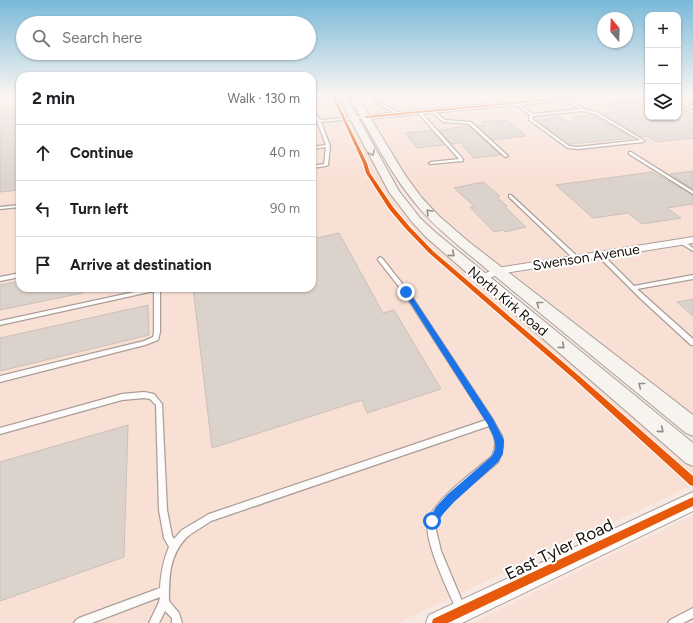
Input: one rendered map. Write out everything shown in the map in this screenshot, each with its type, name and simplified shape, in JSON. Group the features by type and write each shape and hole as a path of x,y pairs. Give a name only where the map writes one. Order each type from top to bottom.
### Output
{"main road":[{"name":"North Kirk Road","path":"363,125 387,180 403,204 431,235 481,279 693,456"},
{"name":"North Kirk Road","path":"365,125 419,201 447,230 693,426"}],"street":[{"name":"Swenson Avenue","path":"481,279 497,271 693,240"},
{"name":"East Tyler Road","path":"437,623 464,617 693,500"}],"lane":[{"path":"316,166 326,165 328,146 320,125"},
{"path":"431,125 462,160 432,163"},
{"path":"472,125 506,156"},
{"path":"538,125 568,147 578,148 642,141 616,125"},
{"path":"316,148 328,146"},
{"path":"630,153 693,193"},
{"path":"510,196 577,259"},
{"path":"0,208 16,206"},
{"path":"682,242 693,250"},
{"path":"600,255 633,288 693,343"},
{"path":"380,259 406,292 490,422 500,440 500,451 495,459 439,510 432,521 431,529 433,541 464,617"},
{"path":"0,279 16,276"},
{"path":"633,288 693,278"},
{"path":"0,323 143,292"},
{"path":"0,379 145,343 156,338 157,292"},
{"path":"0,431 122,397 144,395 152,396 159,404 163,510 168,538 174,546"},
{"path":"154,623 164,603 168,560 174,546 185,533 208,518 490,422"},
{"path":"79,623 164,591"},
{"path":"164,603 176,616 177,623"},
{"path":"673,623 693,613"}],"shaded area":[{"path":"0,125 16,125 16,292 316,292 316,125 353,125 398,207 439,249 693,466 693,485 397,623 0,623"},
{"path":"375,125 693,125 693,237 500,267 428,204 407,177"},
{"path":"693,244 693,417 508,274"},
{"path":"693,515 693,623 473,623"}],"building":[{"path":"0,125 16,125 16,190 0,192"},
{"path":"513,125 526,136 492,140 477,126"},
{"path":"544,125 610,125 633,138 570,144"},
{"path":"621,125 693,125 693,138 657,142 646,136 641,137"},
{"path":"469,126 501,155 474,158 460,143 452,144 439,130"},
{"path":"432,130 444,145 417,148 405,133"},
{"path":"693,171 693,189 670,174"},
{"path":"652,172 693,195 693,204 667,208 681,218 642,224 628,213 593,218 556,185"},
{"path":"483,182 500,196 497,197 507,206 505,207 526,227 505,232 503,230 494,232 470,207 475,207 454,188"},
{"path":"339,233 383,313 394,310 441,389 367,413 362,400 212,448 193,292 316,292 316,238"},
{"path":"16,282 16,292 83,293 0,310 0,285"},
{"path":"693,299 693,316 677,302"},
{"path":"148,305 149,335 0,371 0,338"},
{"path":"128,425 124,557 0,601 0,462"}],"cycle path":[{"path":"347,125 365,163 368,173 391,208 431,252 576,377 693,482"},
{"path":"437,623 693,501"}],"route":[{"path":"406,292 496,430 500,440 500,451 495,459 451,498 439,510 432,521"}]}
